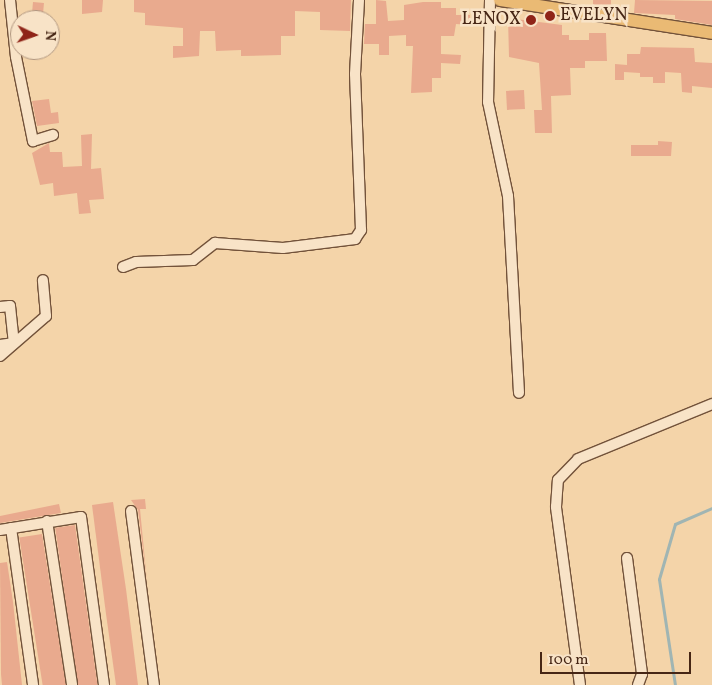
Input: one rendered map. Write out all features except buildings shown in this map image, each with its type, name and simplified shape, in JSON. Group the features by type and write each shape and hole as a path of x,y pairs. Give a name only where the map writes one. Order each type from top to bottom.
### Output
{"main road":[{"path":"500,0 712,33"}],"street":[{"path":"10,0 16,57 33,141 53,135"},
{"path":"123,267 136,262 194,260 215,243 283,248 355,239 361,230 355,74 359,0"},
{"path":"490,0 488,102 508,196 519,393"},
{"path":"0,356 46,316 43,280"},
{"path":"0,307 10,306 14,343"},
{"path":"0,345 14,343"},
{"path":"580,685 556,507 558,480 578,459 712,404"},
{"path":"131,511 154,685"},
{"path":"0,530 75,516 83,523 104,685"},
{"path":"48,521 72,685"},
{"path":"12,528 33,685"},
{"path":"627,558 642,674 638,685"}],"waterway":[{"path":"675,685 659,579 675,524 712,508"}],"place":[{"name":"EVELYN","path":"550,16"},
{"name":"LENOX","path":"531,20"}]}
